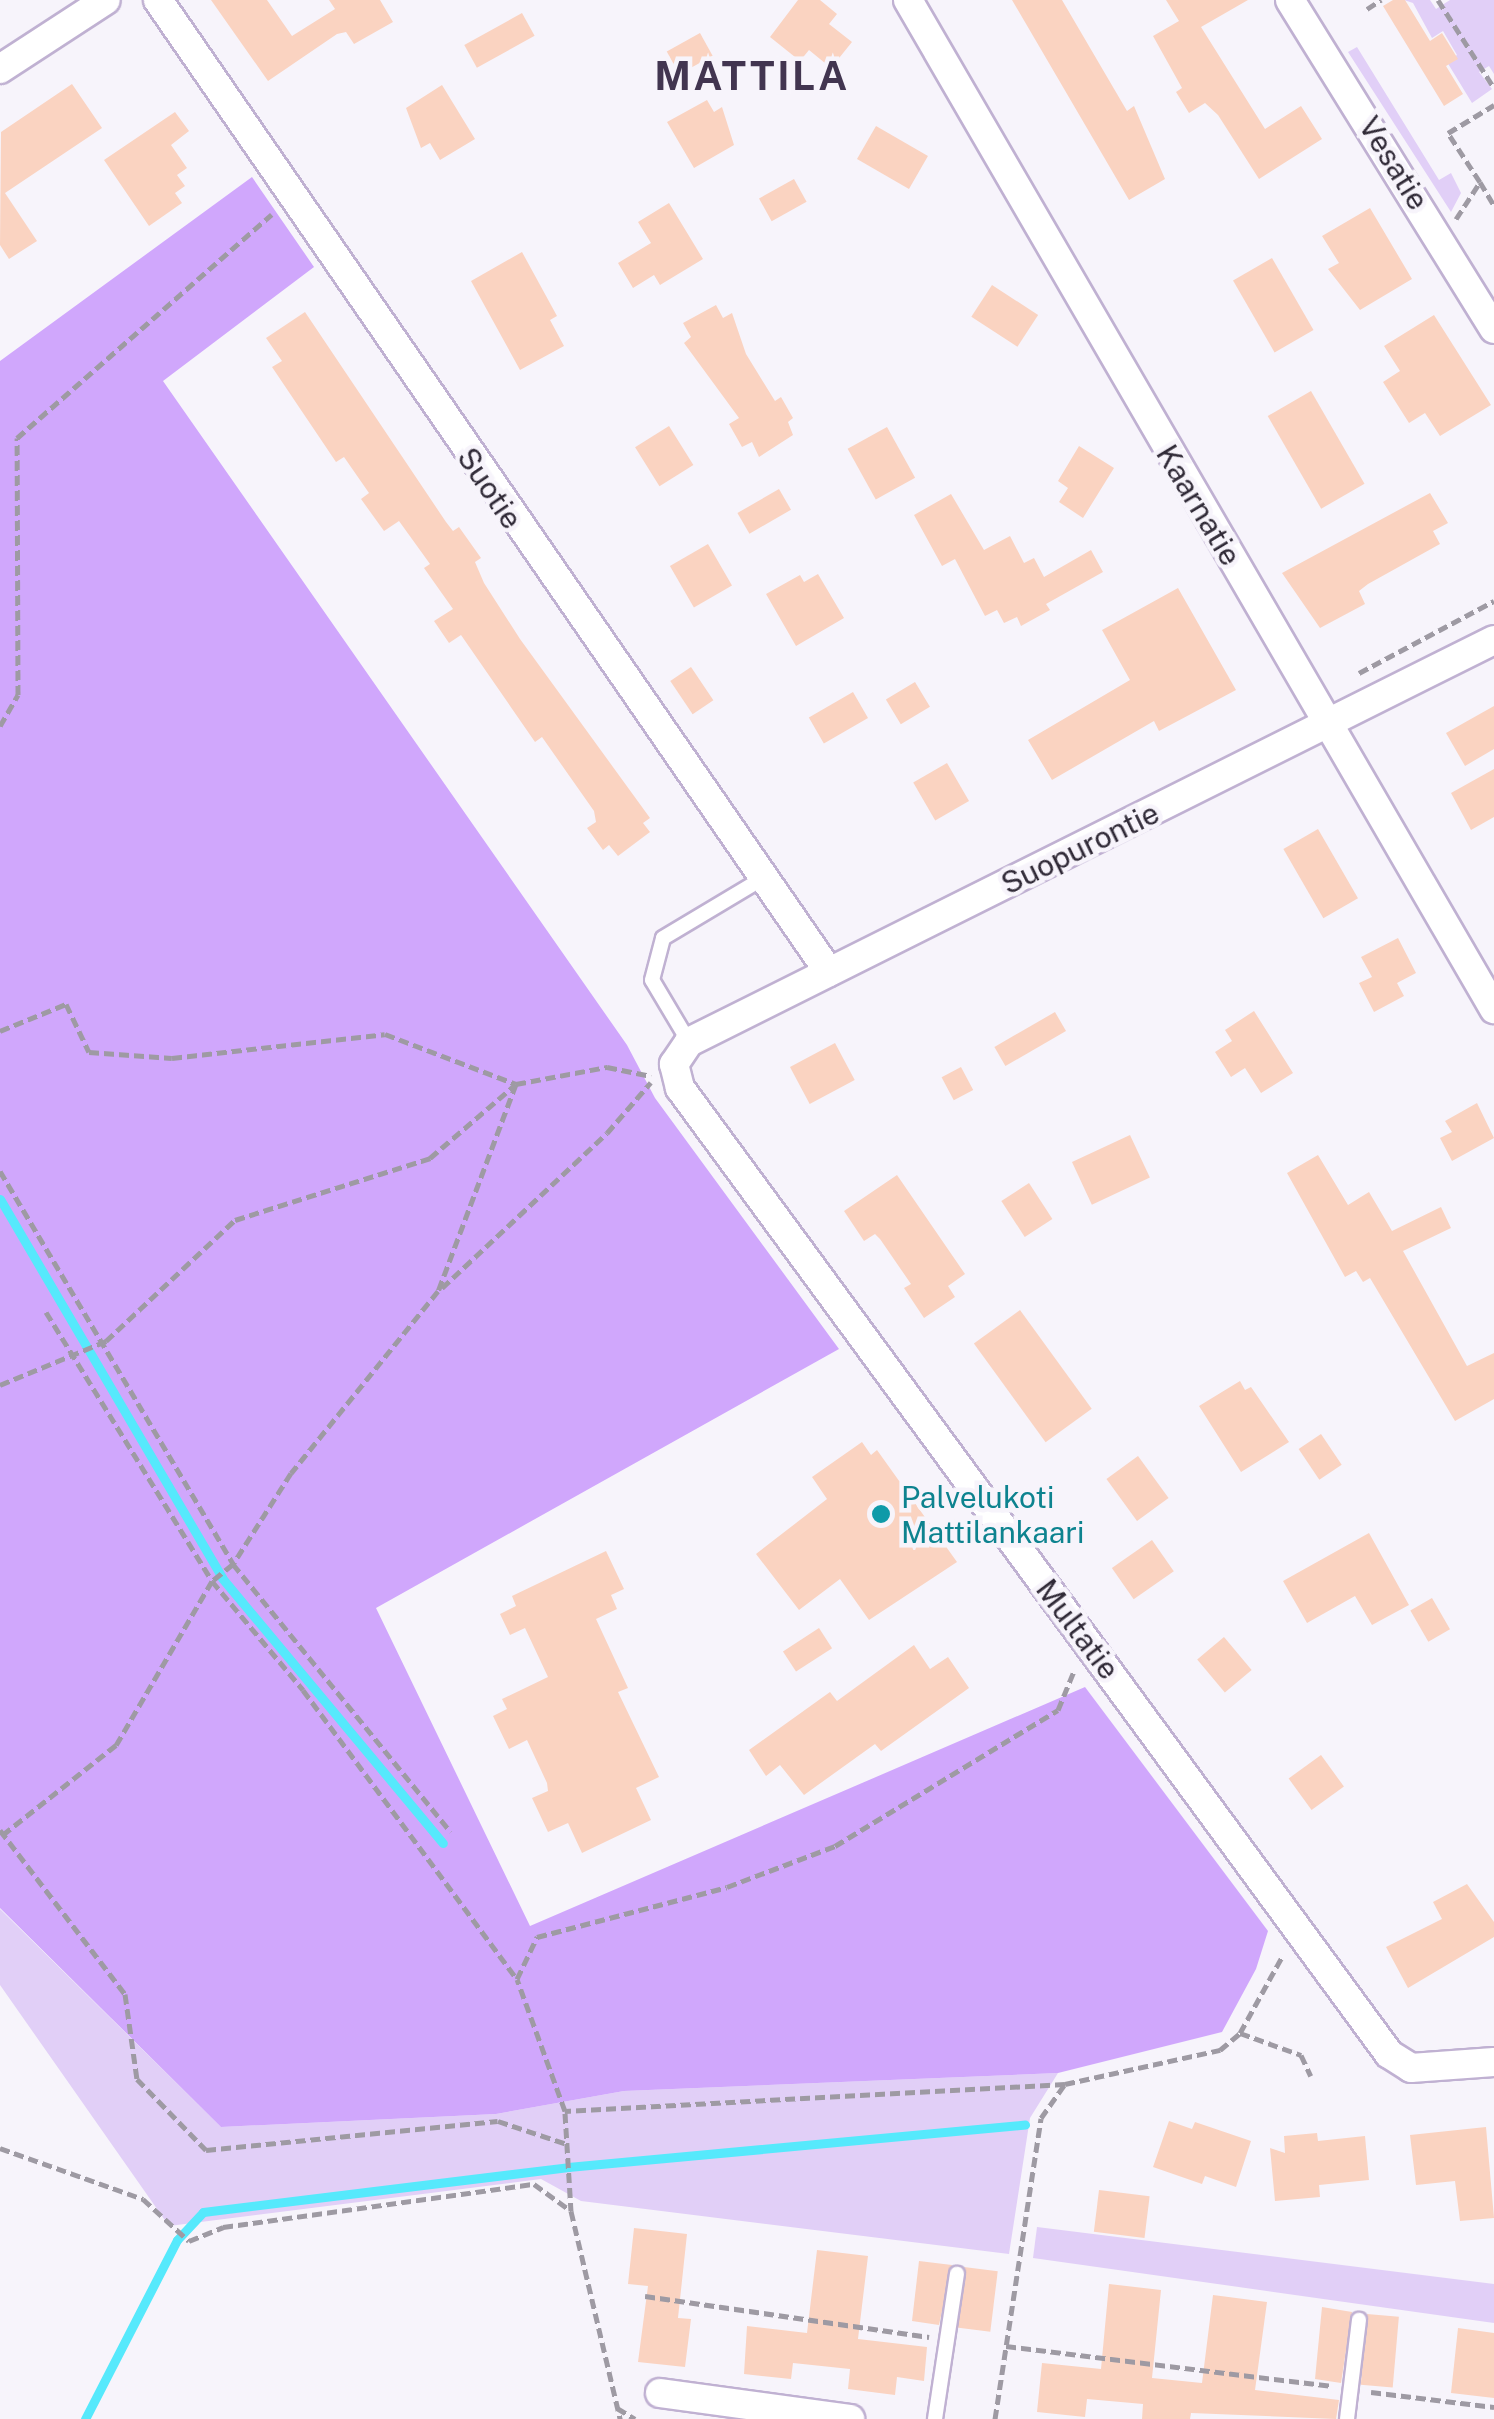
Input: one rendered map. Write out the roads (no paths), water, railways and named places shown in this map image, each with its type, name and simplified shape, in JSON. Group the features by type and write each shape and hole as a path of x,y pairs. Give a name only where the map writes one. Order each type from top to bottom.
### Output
{"street":[{"path":"0,68 106,0"},
{"name":"Suotie","path":"158,0 760,880 828,972"},
{"name":"Kaarnatie","path":"908,0 1106,350 1331,725 1494,1009"},
{"name":"Vesatie","path":"1290,0 1494,329"},
{"name":"Suopurontie","path":"682,1053 828,972 1331,725 1494,640"},
{"name":"Multatie","path":"682,1053 680,1088 1389,2054 1412,2068 1494,2062"},
{"path":"660,2393 850,2419"}],"lane":[{"path":"682,1053 652,980 663,938 760,880"},
{"path":"935,2419 958,2274"},
{"path":"1347,2419 1360,2320"}],"waterway":[{"path":"0,1199 222,1578 443,1843"},
{"path":"85,2419 177,2240 203,2212 568,2167 1025,2125"}],"place":[{"name":"Palvelukoti Mattilankaari","path":"881,1514"}],"district":[{"name":"MATTILA","path":"752,76"}]}
